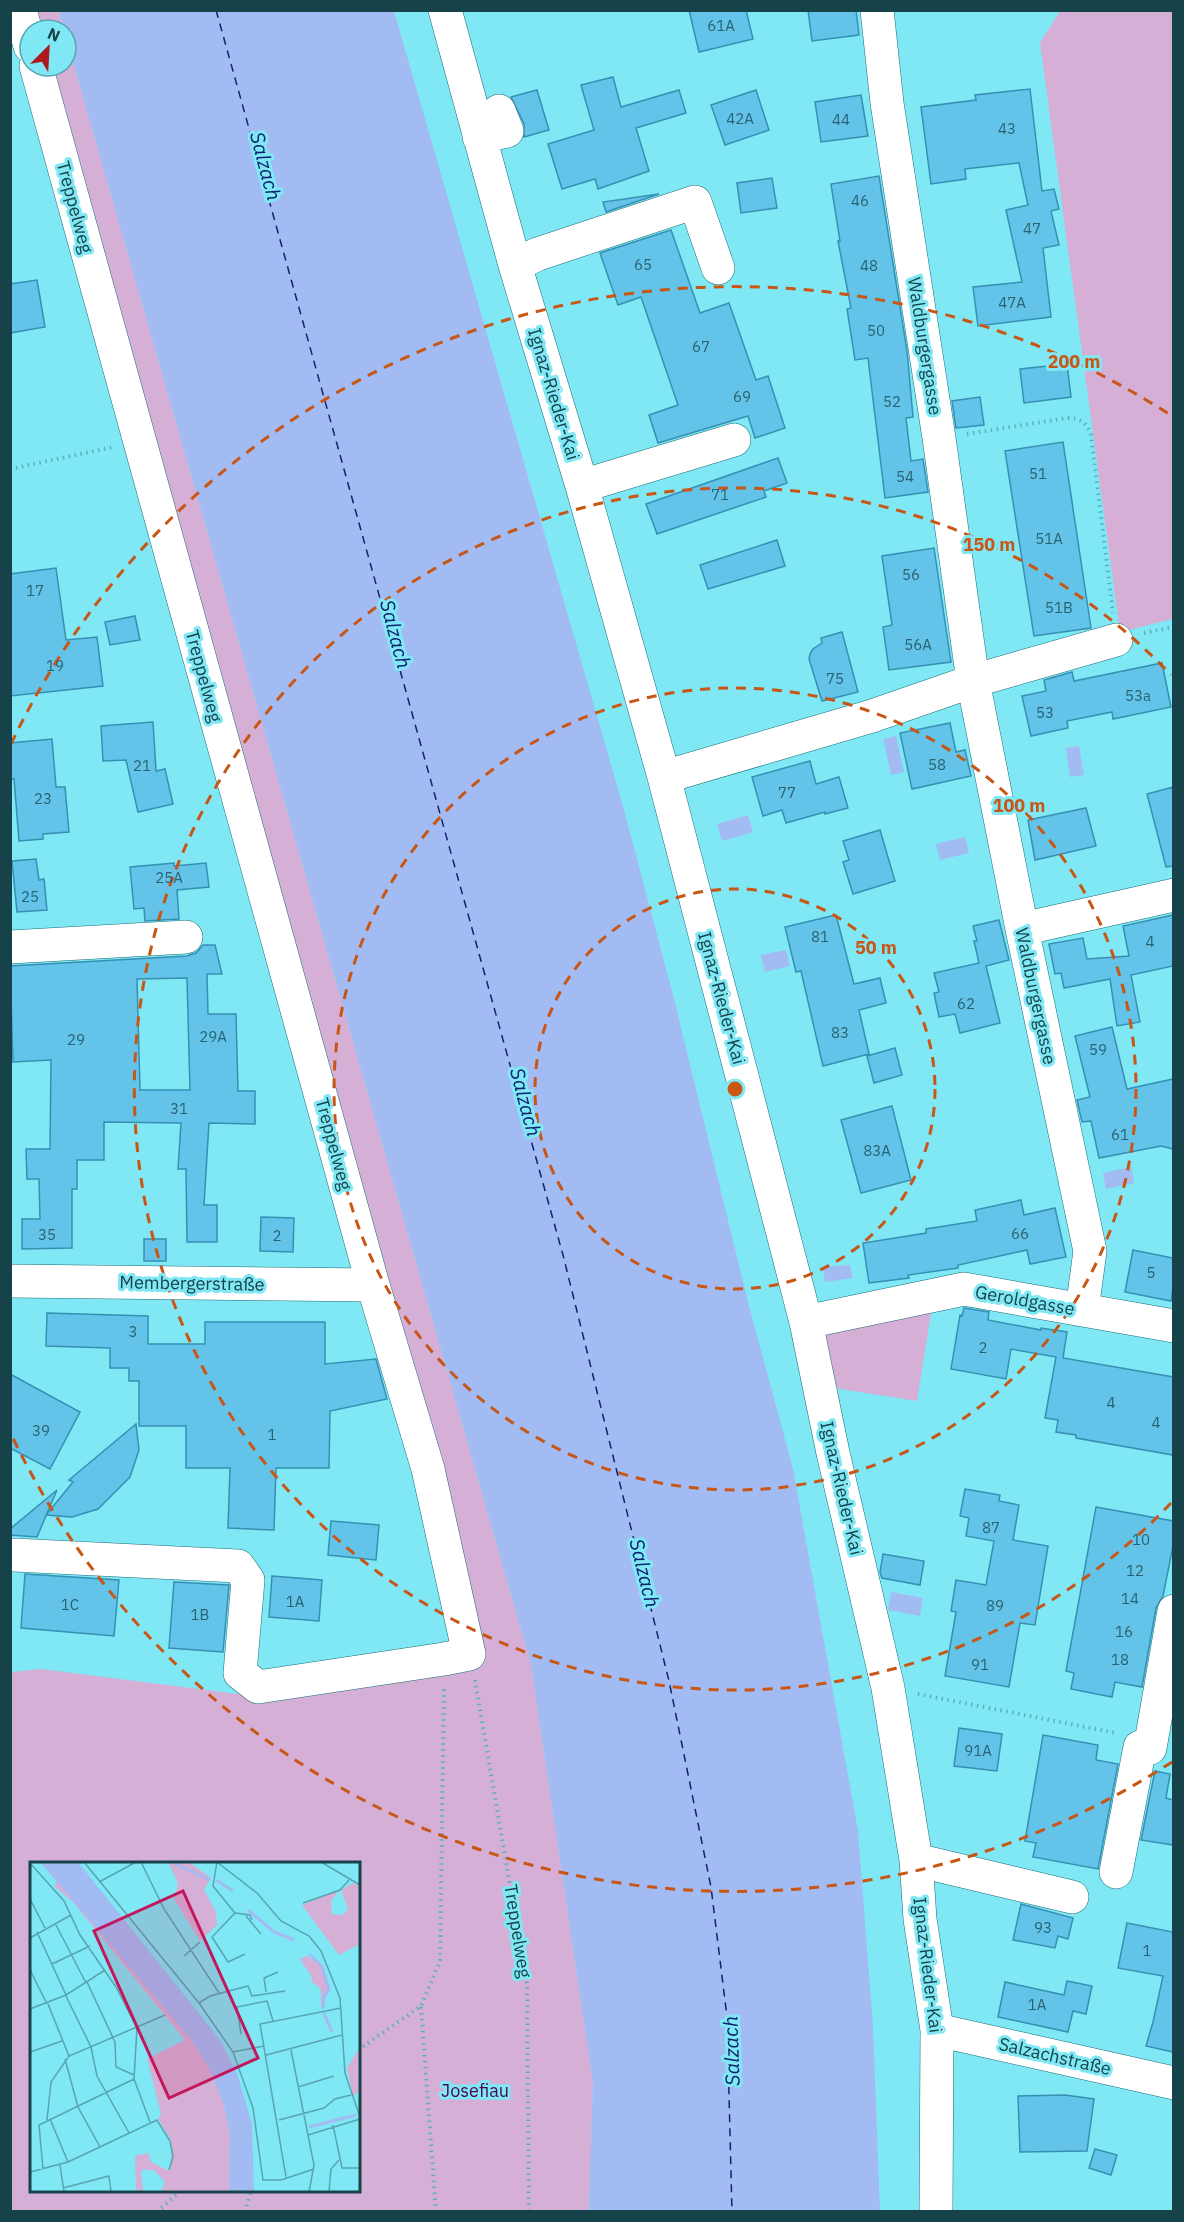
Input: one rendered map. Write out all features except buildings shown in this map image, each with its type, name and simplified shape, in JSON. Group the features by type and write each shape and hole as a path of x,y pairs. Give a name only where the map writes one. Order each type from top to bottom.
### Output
{"street":[{"name":"Ignaz-Rieder-Kai","path":"445,10 515,265 582,486 664,777 806,1322 833,1453 888,1688 916,1860 920,1919 937,2030 936,2211"},
{"name":"Waldburgergasse","path":"877,10 886,103 939,438 974,681 1022,929 1090,1251 1082,1310"},
{"name":"Treppelweg","path":"39,78 373,1285 428,1469 456,1656"},
{"path":"479,137 507,131 499,111"},
{"path":"515,265 538,254 695,202 718,268"},
{"path":"582,486 734,440"},
{"path":"664,777 872,716 974,681 1116,639"},
{"path":"1022,929 1173,895"},
{"path":"10,947 186,938"},
{"name":"Membergerstraße","path":"10,1281 373,1285"},
{"name":"Geroldgasse","path":"806,1322 964,1289 1173,1326"},
{"path":"14,1555 238,1566 248,1580 240,1673 258,1687 456,1656"},
{"path":"1116,1872 1140,1747 1150,1748 1173,1611"},
{"path":"916,1860 1072,1897"},
{"name":"Salzachstraße","path":"937,2030 1173,2083"}],"path":[{"path":"939,438 1067,418 1078,419 1087,425 1091,435 1116,639"},
{"path":"10,469 140,442"},
{"path":"436,2211 421,2006 440,1961 456,1656"},
{"name":"Treppelweg","path":"456,1656 475,1678 527,1985 529,2211"},
{"path":"888,1688 1135,1737 1140,1747"},
{"path":"360,2049 421,2006"},
{"path":"157,2211 179,2192"},
{"path":"245,2211 250,2192"}],"green space":[{"path":"26,11 59,11 61,18 28,18"},
{"path":"1060,11 1173,11 1173,619 1120,632 1040,43"},
{"name":"Josefiau","path":"45,78 78,78 531,1664 593,2082 589,2211 11,2212 11,1672 41,1669 270,1698 476,1659"},
{"path":"932,1307 917,1401 828,1387 821,1336 827,1329"}],"water":[{"name":"Salzach","path":"59,11 394,11 624,810 673,995 748,1302 793,1469 858,1831 873,2027 880,2211 589,2211 593,2082 531,1664 78,78 78,18 61,18"},
{"path":"896,736 904,772 891,775 883,739"},
{"path":"1079,746 1084,775 1070,777 1066,748"},
{"path":"748,815 753,832 722,841 717,824"},
{"path":"965,837 969,853 940,860 936,844"},
{"path":"786,950 790,966 765,972 761,955"},
{"path":"1131,1167 1134,1183 1106,1189 1103,1173"},
{"path":"850,1265 853,1278 825,1282 823,1267"},
{"path":"891,1592 923,1598 920,1616 888,1610"}],"ferry route":[{"path":"216,10 563,1255 669,1681 711,1887 727,2017 732,2212"}]}
